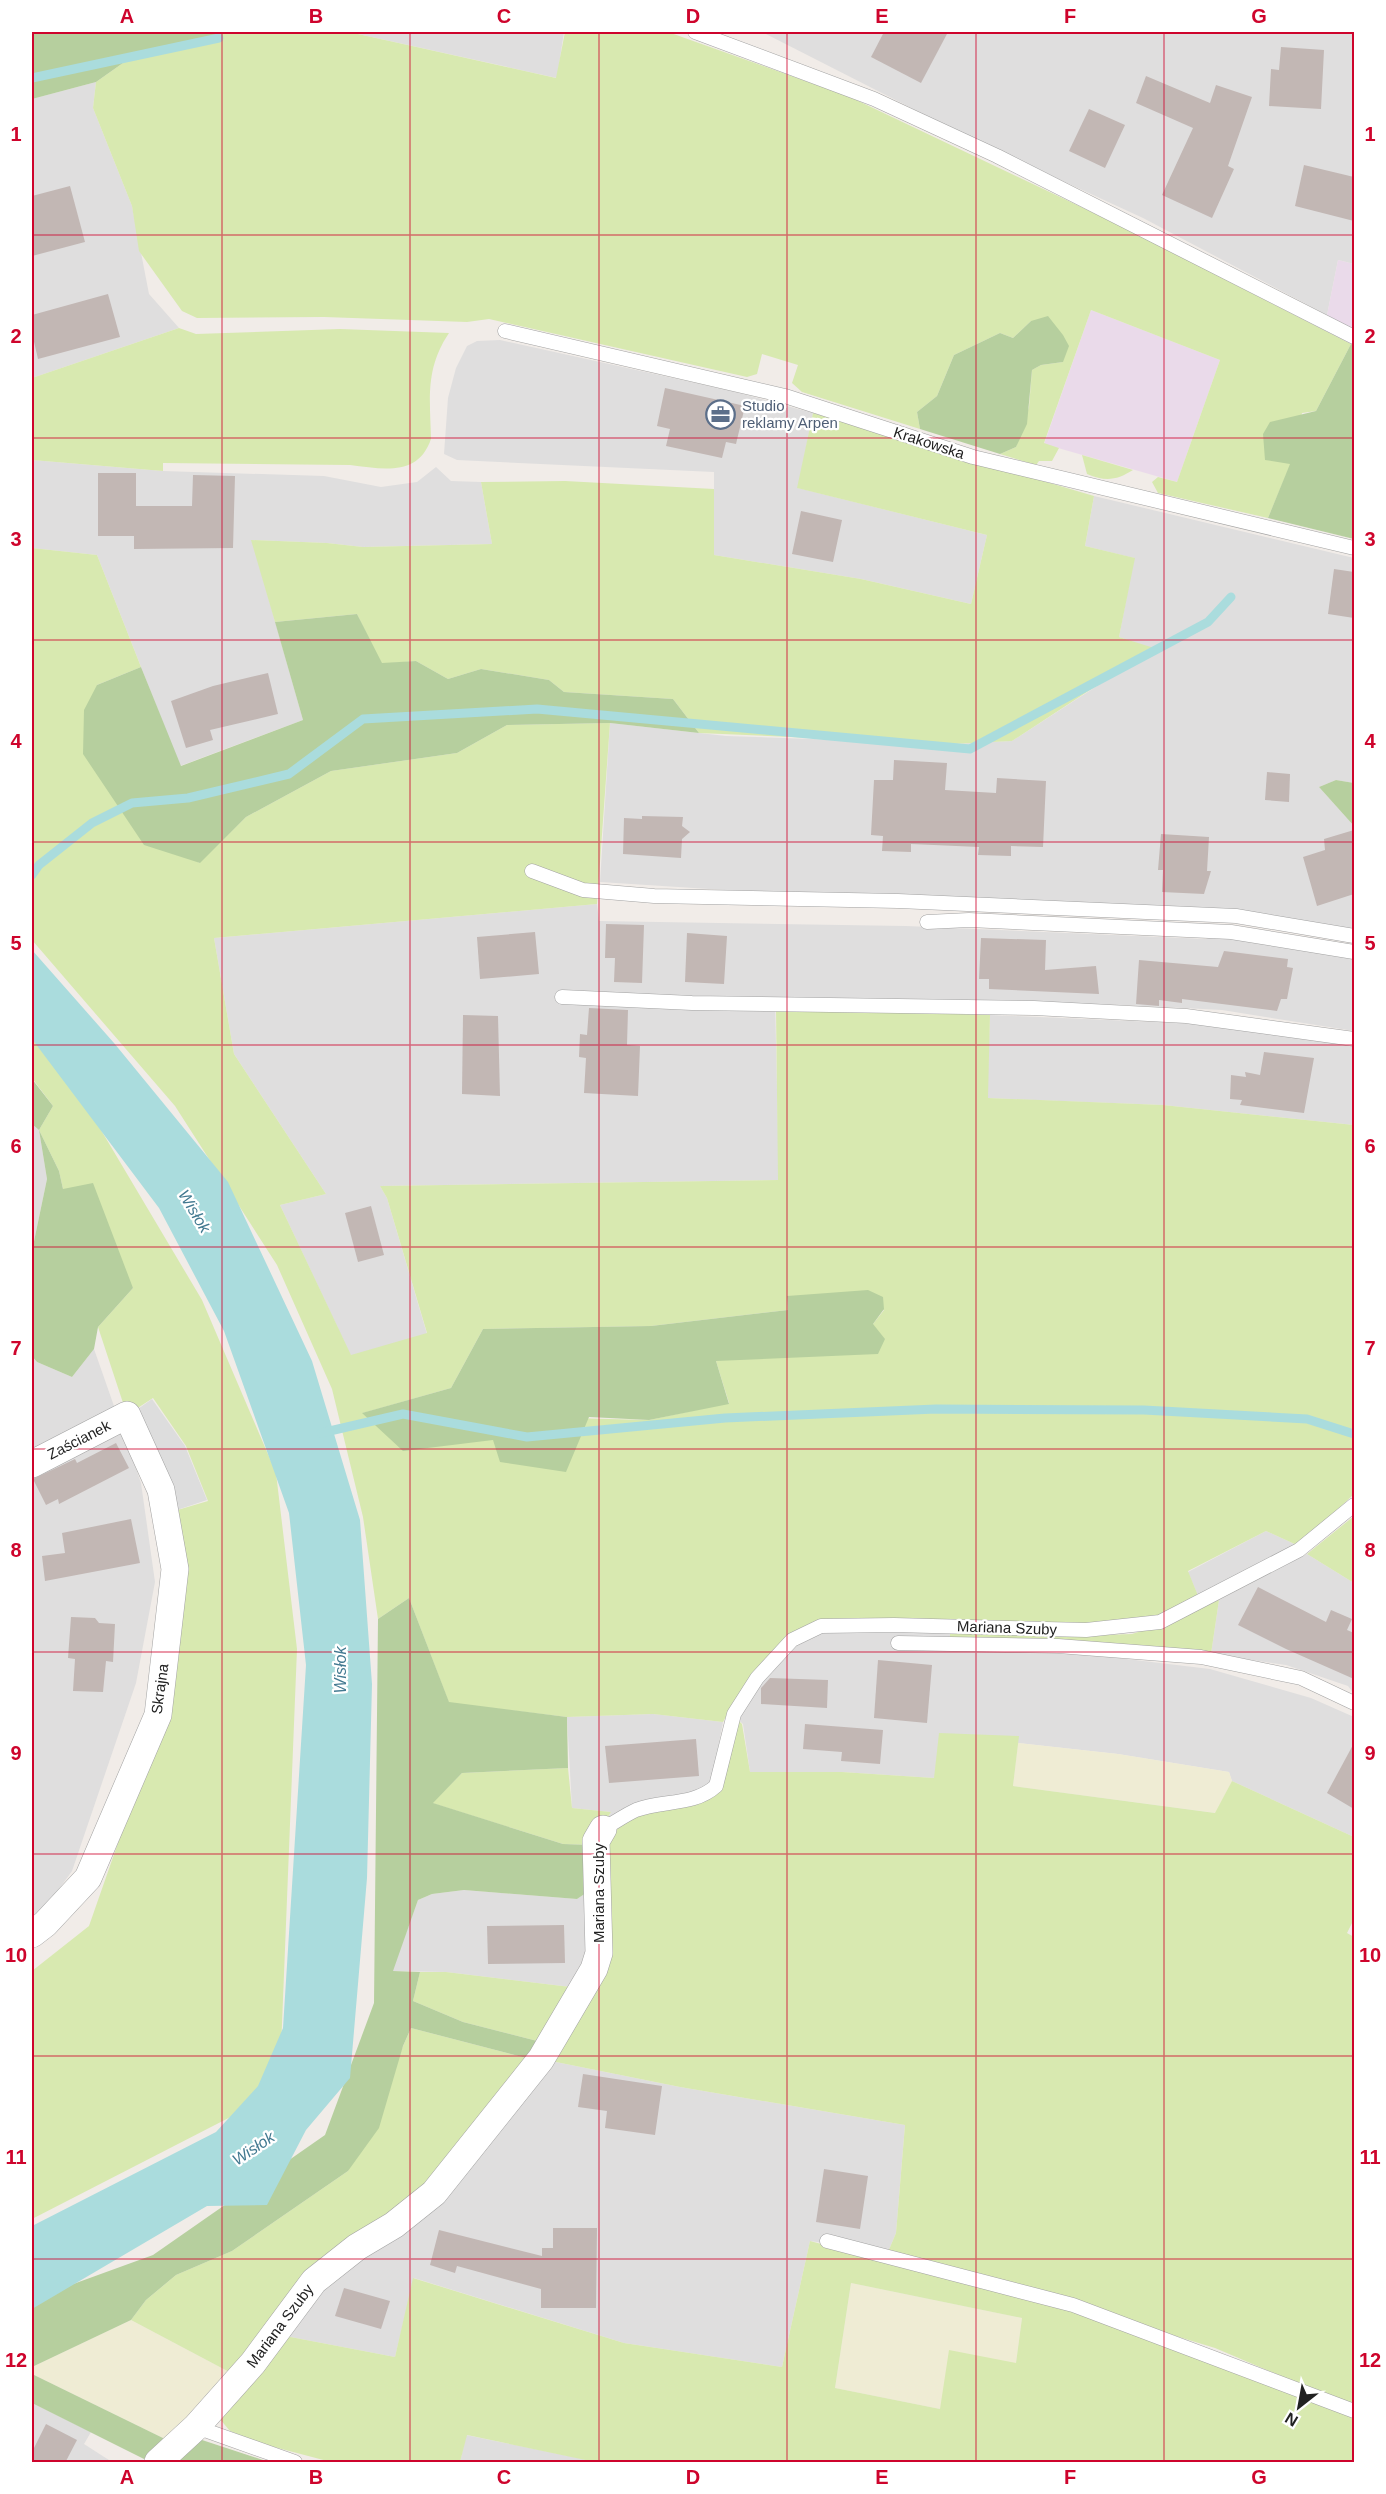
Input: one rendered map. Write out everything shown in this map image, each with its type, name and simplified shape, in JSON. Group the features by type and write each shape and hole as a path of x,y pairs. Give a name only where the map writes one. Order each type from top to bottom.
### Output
{"street":[{"name":"Zaścianek","path":"32,1464 127,1415"},
{"name":"Skrajna","path":"32,1934 45,1924 88,1878 158,1715 176,1569 161,1490 127,1415"},
{"name":"Mariana Szuby","path":"158,2463 196,2427 253,2363 314,2281 357,2247 393,2225 434,2193 541,2059 594,1969 599,1953 596,1841 603,1829"}],"lane":[{"path":"695,32 874,99 998,156 1354,337"},
{"name":"Krakowska","path":"505,331 785,396 973,457 1354,548"},
{"path":"532,871 583,890 654,896 898,901 1236,916 1354,936"},
{"path":"927,922 969,920 1231,932 1354,952"},
{"path":"562,997 692,1003 1034,1008 1186,1016 1354,1039"},
{"name":"Mariana Szuby","path":"603,1829 637,1810 684,1801 708,1793 716,1786 734,1714 757,1678 792,1640 821,1626 906,1625 1086,1630 1160,1622 1299,1551 1354,1505"},
{"path":"898,1643 1058,1646 1201,1657 1301,1678 1354,1703"},
{"path":"827,2241 1073,2305 1354,2411"},
{"path":"196,2427 295,2463"}],"shaded area":[{"path":"349,32 564,32 557,78"},
{"path":"762,32 1354,32 1354,264 1338,260 1327,315 1143,218 978,142"},
{"path":"96,82 93,108 132,206 149,294 179,328 32,378 32,99"},
{"path":"1338,260 1354,264 1354,331 1327,315"},
{"path":"1091,310 1220,360 1177,482 1044,444"},
{"path":"500,340 732,391 813,413 798,488 987,535 971,604 861,579 714,555 714,472 457,460 444,454 448,398 456,368 467,346 477,341"},
{"path":"32,460 163,471 324,476 381,487 417,482 436,467 451,481 481,482 492,544 363,547 252,540 303,720 180,766 97,555 32,548"},
{"path":"1094,496 1354,558 1354,783 1336,780 1319,787 1354,826 1354,930 600,882 610,723 726,736 952,744 1012,741 1154,649 1119,637 1134,558 1085,546"},
{"path":"597,904 599,921 906,926 1206,939 1212,936 1341,956 1354,959 1354,1031 1222,1010 1124,1005 775,998 779,1180 380,1186 387,1198 427,1334 351,1356 280,1205 326,1194 234,1054 214,938"},
{"path":"990,1015 1202,1024 1354,1045 1354,1125 1163,1105 987,1098"},
{"path":"32,1124 39,1130 47,1179 32,1251"},
{"path":"94,1349 141,1483 155,1582 136,1683 72,1871 32,1926 32,1356 37,1362 72,1377"},
{"path":"152,1399 185,1446 207,1500 174,1511 128,1416"},
{"path":"1266,1531 1299,1546 1199,1598 1188,1572"},
{"path":"1307,1554 1354,1583 1354,1694 1348,1686 1286,1665 1211,1654 1219,1600"},
{"path":"822,1630 950,1630 951,1651 1093,1655 1210,1669 1311,1698 1354,1717 1354,1837 1232,1781 1229,1772 1118,1754 1018,1743 1018,1736 934,1778 842,1772 750,1772 743,1724 737,1719 760,1677 793,1645"},
{"path":"653,1714 723,1722 711,1785 682,1797 608,1817 611,1812 572,1808 567,1717"},
{"path":"1018,1743 1118,1754 1229,1772 1232,1781 1216,1813 1013,1786"},
{"path":"464,1890 577,1899 589,1891 592,1923 579,1988 446,1972 392,1971 418,1900 432,1894"},
{"path":"546,2060 680,2087 905,2125 896,2233 888,2252 810,2241 782,2367 624,2343 414,2278 395,2357 280,2335"},
{"path":"851,2283 1022,2318 1016,2363 940,2409 835,2388"},
{"path":"131,2320 233,2374 167,2440 32,2374 32,2367"},
{"path":"32,2403 91,2432 84,2444 112,2462 32,2462"},
{"path":"466,2435 583,2459 595,2462 460,2462"}],"green space":[{"path":"32,32 218,32 220,37 130,58 96,82 32,99"},
{"path":"218,32 349,32 556,78 565,32 668,32 850,97 1119,225 1351,344 1316,411 1302,413 1291,463 1268,518 1158,493 1152,482 1158,477 1177,482 1220,360 1091,310 1044,443 1059,448 1052,461 1039,461 1036,465 1000,454 1016,447 1029,407 1032,370 1041,365 1063,362 1031,321 1013,338 1000,333 954,355 937,396 917,412 920,429 802,392 792,383 798,365 762,354 757,374 747,377 489,319 467,322 324,317 197,318 182,311 139,251 132,206 93,108 96,82 130,58 220,37"},
{"path":"1048,316 1069,346 1063,362 1041,365 1032,370 1027,424 1016,447 1000,454 920,429 917,412 937,396 954,355 1000,333 1013,338 1031,321"},
{"path":"179,328 196,334 340,329 449,333 441,346 432,372 431,439 418,460 398,468 387,469 350,465 163,463 163,471 32,460 32,378"},
{"path":"1351,344 1354,345 1354,539 1268,518 1290,464 1265,460 1263,434 1270,422 1316,411"},
{"path":"813,413 1094,496 1085,546 1135,558 1119,637 1154,648 1012,741 952,744 699,733 673,699 564,692 549,680 481,669 448,679 416,661 381,664 357,614 275,622 251,540 363,547 492,544 481,482 565,481 714,489 714,555 861,579 971,604 987,535 797,488"},
{"path":"1082,455 1133,470 1111,479 1094,477 1087,474"},
{"path":"32,548 97,555 141,667 97,685 199,863 246,817 331,771 457,753 507,725 610,723 597,904 214,938 234,1054 326,1194 280,1205 351,1355 427,1333 387,1198 380,1186 778,1180 776,1008 990,1015 988,1098 1163,1105 1354,1125 1354,1494 1299,1546 1266,1531 1188,1571 1199,1598 1162,1617 1125,1624 827,1619 793,1632 733,1704 723,1722 653,1714 567,1717 449,1703 409,1598 378,1619 363,1517 332,1389 277,1265 175,1106 32,940","holes":["787,1296 884,1310 873,1324 716,1361 729,1403 649,1420 363,1413 451,1388 483,1329 651,1326 788,1310"]},
{"path":"357,614 382,663 416,661 448,679 481,669 549,680 564,692 673,699 699,733 610,723 507,725 457,753 331,771 246,817 200,863 144,845 83,754 84,710 97,685 141,667 181,766 303,720 275,622"},
{"path":"1336,780 1354,783 1354,826 1319,787"},
{"path":"32,1036 76,1088 202,1300 276,1473 297,1649 281,2049 248,2108 32,2219 32,1971 89,1926 162,1717 174,1511 208,1501 186,1446 153,1398 127,1415 98,1327 133,1288 63,1189 59,1171 39,1130 53,1106 32,1078"},
{"path":"32,1079 53,1106 39,1130 32,1124"},
{"path":"39,1130 59,1171 63,1189 93,1183 133,1288 98,1327 94,1349 72,1377 37,1362 32,1356 32,1251 47,1179"},
{"path":"868,1290 883,1297 884,1309 873,1324 885,1339 878,1354 716,1361 729,1404 649,1420 589,1417 566,1472 500,1462 493,1440 403,1451 362,1413 451,1388 483,1329 651,1326 788,1310 787,1296"},
{"path":"1354,1516 1354,1583 1307,1554"},
{"path":"409,1598 449,1702 567,1717 568,1768 462,1773 433,1803 563,1844 591,1845 589,1891 577,1899 464,1890 432,1894 418,1900 393,1971 420,1972 413,2001 463,2022 541,2042 530,2059 411,2028 403,2046 379,2128 348,2171 232,2251 176,2275 146,2300 131,2320 32,2367 32,2307 54,2291 153,2255 325,2135 374,2003 378,1619"},
{"path":"1219,1600 1211,1654 950,1638 950,1630 1074,1636 1132,1634 1160,1625"},
{"path":"737,1719 742,1724 750,1772 842,1772 934,1778 939,1733 1019,1736 1013,1786 1215,1813 1232,1781 1354,1837 1354,1919 1347,1933 1354,1937 1354,2407 1215,2348 943,2265 888,2252 896,2233 905,2125 680,2087 546,2060 588,1991 607,1834 640,1814 709,1798"},
{"path":"568,1768 572,1808 611,1812 591,1845 563,1844 432,1803 462,1773"},
{"path":"420,1972 446,1972 579,1988 541,2042 463,2022 413,2001"},
{"path":"411,2028 530,2059 468,2140 233,2374 131,2320 146,2300 176,2275 232,2251 348,2171"},
{"path":"810,2241 1067,2309 1354,2416 1354,2462 595,2462 467,2435 460,2462 331,2462 259,2443 230,2431 219,2418 280,2335 395,2357 413,2278 624,2343 782,2367","holes":["851,2283 1022,2318 1016,2363 949,2350 940,2409 835,2388"]},
{"path":"32,2374 167,2440 144,2459 32,2403"},
{"path":"199,2439 269,2462 170,2462"}],"water":[{"name":"Wisłok","path":"32,950 114,1043 228,1182 312,1361 360,1520 372,1684 367,1878 350,2078 306,2130 267,2205 207,2206 32,2309 32,2226 216,2132 258,2086 283,2028 306,1665 289,1513 224,1331 159,1208 32,1039"}],"building":[{"path":"884,32 948,32 921,83 871,57"},
{"path":"1281,47 1324,50 1321,109 1269,106 1271,69 1279,70"},
{"path":"1146,76 1210,103 1216,85 1252,97 1228,166 1234,169 1212,218 1162,195 1193,128 1136,103"},
{"path":"1089,109 1125,125 1105,168 1069,151"},
{"path":"1304,165 1354,177 1354,221 1295,206"},
{"path":"70,186 85,242 32,256 32,196"},
{"path":"108,294 120,337 38,359 32,333 32,315"},
{"path":"665,388 745,406 736,444 726,442 722,458 666,446 670,429 657,426"},
{"path":"98,473 136,473 136,506 192,506 193,475 235,476 233,548 134,549 134,536 98,536"},
{"path":"801,511 842,520 833,562 792,554"},
{"path":"1334,569 1354,572 1354,618 1328,614"},
{"path":"268,673 278,714 210,730 213,740 186,748 171,701 213,686"},
{"path":"894,760 947,763 945,790 996,793 997,778 1046,781 1043,847 1011,846 1011,856 978,855 979,847 911,844 911,852 882,851 883,836 871,835 874,780 893,780"},
{"path":"1267,772 1290,774 1289,802 1265,800"},
{"path":"642,816 683,817 682,826 690,832 682,839 681,858 623,854 624,818 642,819"},
{"path":"1354,830 1354,894 1317,906 1303,857 1325,850 1324,839"},
{"path":"1161,834 1209,837 1207,871 1211,871 1204,894 1162,892 1163,870 1158,870"},
{"path":"606,924 644,925 642,983 614,982 615,958 605,958"},
{"path":"535,932 539,974 480,979 477,937"},
{"path":"687,933 727,936 724,984 685,982"},
{"path":"981,938 1046,940 1045,970 1096,966 1099,994 989,989 989,979 979,979"},
{"path":"1224,951 1288,959 1287,967 1293,968 1287,999 1281,999 1277,1011 1182,999 1182,1003 1159,1000 1159,1006 1136,1004 1139,960 1218,967"},
{"path":"589,1008 628,1010 627,1045 640,1046 638,1096 584,1093 586,1058 579,1057 580,1034 587,1035"},
{"path":"463,1015 498,1016 500,1096 462,1094"},
{"path":"1264,1052 1314,1058 1304,1113 1240,1105 1242,1100 1230,1099 1231,1075 1246,1077 1245,1072 1260,1075"},
{"path":"371,1206 384,1255 358,1262 345,1213"},
{"path":"116,1443 129,1468 59,1504 58,1499 46,1505 33,1479 75,1459 77,1463"},
{"path":"131,1519 140,1563 45,1581 42,1556 65,1553 62,1533"},
{"path":"1258,1587 1326,1622 1331,1610 1352,1619 1347,1630 1354,1633 1354,1679 1238,1625"},
{"path":"71,1617 95,1618 99,1623 115,1624 113,1662 106,1661 103,1692 73,1691 75,1659 68,1658"},
{"path":"878,1660 932,1665 927,1723 874,1718"},
{"path":"770,1678 828,1680 827,1708 761,1704 761,1688"},
{"path":"805,1724 883,1730 880,1764 841,1761 842,1752 803,1749"},
{"path":"696,1739 699,1776 609,1783 605,1746"},
{"path":"1354,1743 1354,1809 1327,1793"},
{"path":"564,1925 565,1963 488,1964 487,1926"},
{"path":"583,2074 662,2086 655,2135 605,2128 607,2111 578,2107"},
{"path":"824,2169 868,2176 860,2229 816,2222"},
{"path":"553,2228 597,2228 596,2308 541,2308 541,2289 457,2266 455,2273 430,2265 439,2230 542,2256 542,2248 553,2248"},
{"path":"344,2288 390,2301 381,2329 335,2316"},
{"path":"46,2424 77,2440 65,2463 32,2463 32,2452"}],"waterway":[{"path":"32,78 219,38"},
{"path":"32,875 39,865 92,823 132,803 188,798 289,774 363,719 537,709 970,749 1208,622 1231,597"},
{"path":"321,1433 403,1414 527,1437 725,1418 936,1409 1144,1410 1307,1419 1354,1434"}],"place":[{"name":"Studio reklamy Arpen","path":"721,415"}]}
